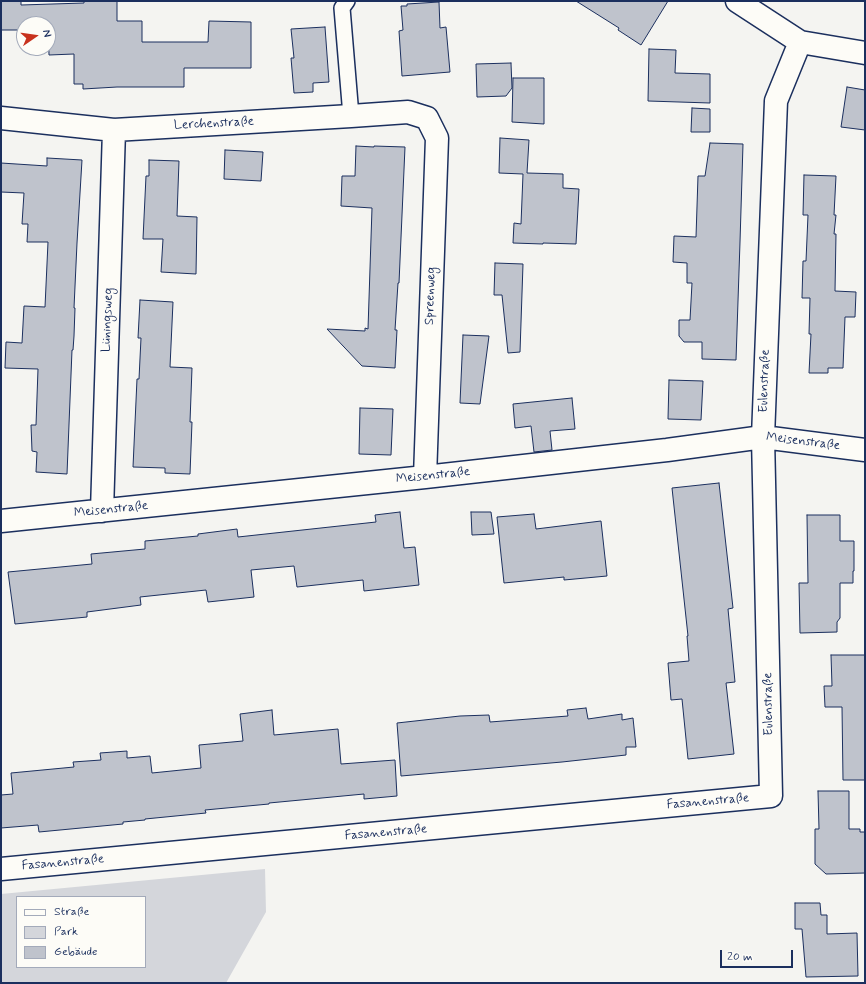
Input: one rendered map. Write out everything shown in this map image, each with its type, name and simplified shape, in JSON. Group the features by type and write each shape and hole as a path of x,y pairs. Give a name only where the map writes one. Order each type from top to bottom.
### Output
{"street":[{"path":"738,1 800,42 865,53"},
{"name":"Eulenstraße","path":"771,796 762,437 776,100 800,42"},
{"name":"Lerchenstraße","path":"1,118 114,130 408,112 427,118"},
{"name":"Spreenweg","path":"425,477 437,138 427,118"},
{"name":"Lüningsweg","path":"102,511 114,130"},
{"name":"Meisenstraße","path":"1,521 425,477 667,450 762,437 865,450"},
{"name":"Fasanenstraße","path":"1,869 771,796"}],"lane":[{"path":"347,1 342,8 351,116"}],"green space":[{"path":"265,869 266,912 226,983 1,983 1,894"}],"building":[{"path":"1,1 21,1 21,5 84,3 84,1 117,1 117,21 142,21 142,42 208,42 209,21 251,22 251,68 184,68 184,87 117,87 83,89 83,84 74,84 74,54 56,55 56,16 16,16 16,30 1,30"},
{"path":"576,1 668,1 641,45 618,30 619,28"},
{"path":"439,2 440,28 446,27 450,72 402,76 399,31 403,30 401,6 407,6 407,4"},
{"path":"325,27 329,82 313,83 313,92 294,93 291,58 294,58 291,29"},
{"path":"649,49 676,50 675,73 710,74 710,103 648,101"},
{"path":"511,63 512,88 506,96 477,97 476,64"},
{"path":"513,78 544,78 544,124 512,122"},
{"path":"847,87 865,90 865,130 841,127"},
{"path":"692,108 710,109 710,132 691,132"},
{"path":"500,138 529,140 527,173 563,174 563,188 579,189 576,244 513,243 514,223 521,224 523,174 499,173"},
{"path":"710,143 743,144 736,360 702,359 702,342 684,342 679,336 679,320 690,320 692,283 687,283 687,263 673,262 674,236 696,237 698,176 705,176"},
{"path":"356,146 405,147 399,283 395,330 397,330 395,368 362,366 327,329 365,331 365,328 368,329 372,208 341,206 342,176 355,176"},
{"path":"225,150 263,152 261,181 224,179"},
{"path":"47,158 82,160 67,474 36,472 37,452 32,451 31,425 36,425 38,369 5,368 6,342 22,343 24,306 45,307 48,242 27,242 28,224 22,224 24,193 1,192 1,163 47,166"},
{"path":"149,160 179,161 177,216 197,217 196,274 161,272 163,239 143,239 146,176 149,176"},
{"path":"804,175 836,176 834,215 836,215 834,234 836,234 835,291 856,292 855,317 845,317 843,368 828,368 828,373 809,373 811,334 809,334 810,298 802,298 803,261 806,261 808,215 803,215"},
{"path":"495,263 523,264 520,352 508,353 502,295 494,295"},
{"path":"140,300 173,302 170,367 192,368 190,474 165,473 165,468 133,467 137,379 139,379 141,338 138,338"},
{"path":"463,335 489,336 480,404 460,403"},
{"path":"669,380 703,381 701,420 668,419"},
{"path":"572,398 575,429 550,431 552,450 534,452 531,426 515,428 513,404"},
{"path":"360,408 393,409 391,455 359,454"},
{"path":"719,483 733,608 728,609 735,682 726,683 734,754 688,759 682,699 671,700 668,663 689,661 688,636 672,488"},
{"path":"400,512 404,548 415,547 419,585 364,591 363,580 297,587 294,566 251,570 254,597 208,602 206,590 140,597 141,605 87,612 87,617 15,624 8,572 92,564 91,554 145,549 145,541 198,536 198,534 237,529 238,537 376,522 375,515"},
{"path":"471,512 491,512 494,534 472,535"},
{"path":"534,514 536,529 601,521 607,576 564,580 564,577 504,583 497,517"},
{"path":"807,515 840,515 840,541 854,541 853,583 840,583 840,618 837,622 837,632 800,633 799,583 808,583"},
{"path":"831,655 865,655 865,780 843,780 842,707 825,707 824,686 832,686"},
{"path":"586,708 588,719 622,714 622,720 633,718 636,747 626,747 626,755 401,776 397,723 460,716 489,715 490,722 568,716 567,710"},
{"path":"272,710 274,735 338,729 341,764 395,760 397,796 364,799 364,794 269,803 205,810 206,813 145,819 123,822 123,824 39,832 38,825 1,828 1,795 13,794 11,773 74,767 73,762 101,760 100,753 127,751 127,758 150,756 152,773 201,768 199,745 243,741 240,714"},
{"path":"818,791 849,791 849,829 860,829 860,832 865,832 865,873 826,874 815,864 815,829 819,829"},
{"path":"795,903 820,903 821,915 827,915 827,934 857,933 858,976 806,977 802,929 795,929"}]}
